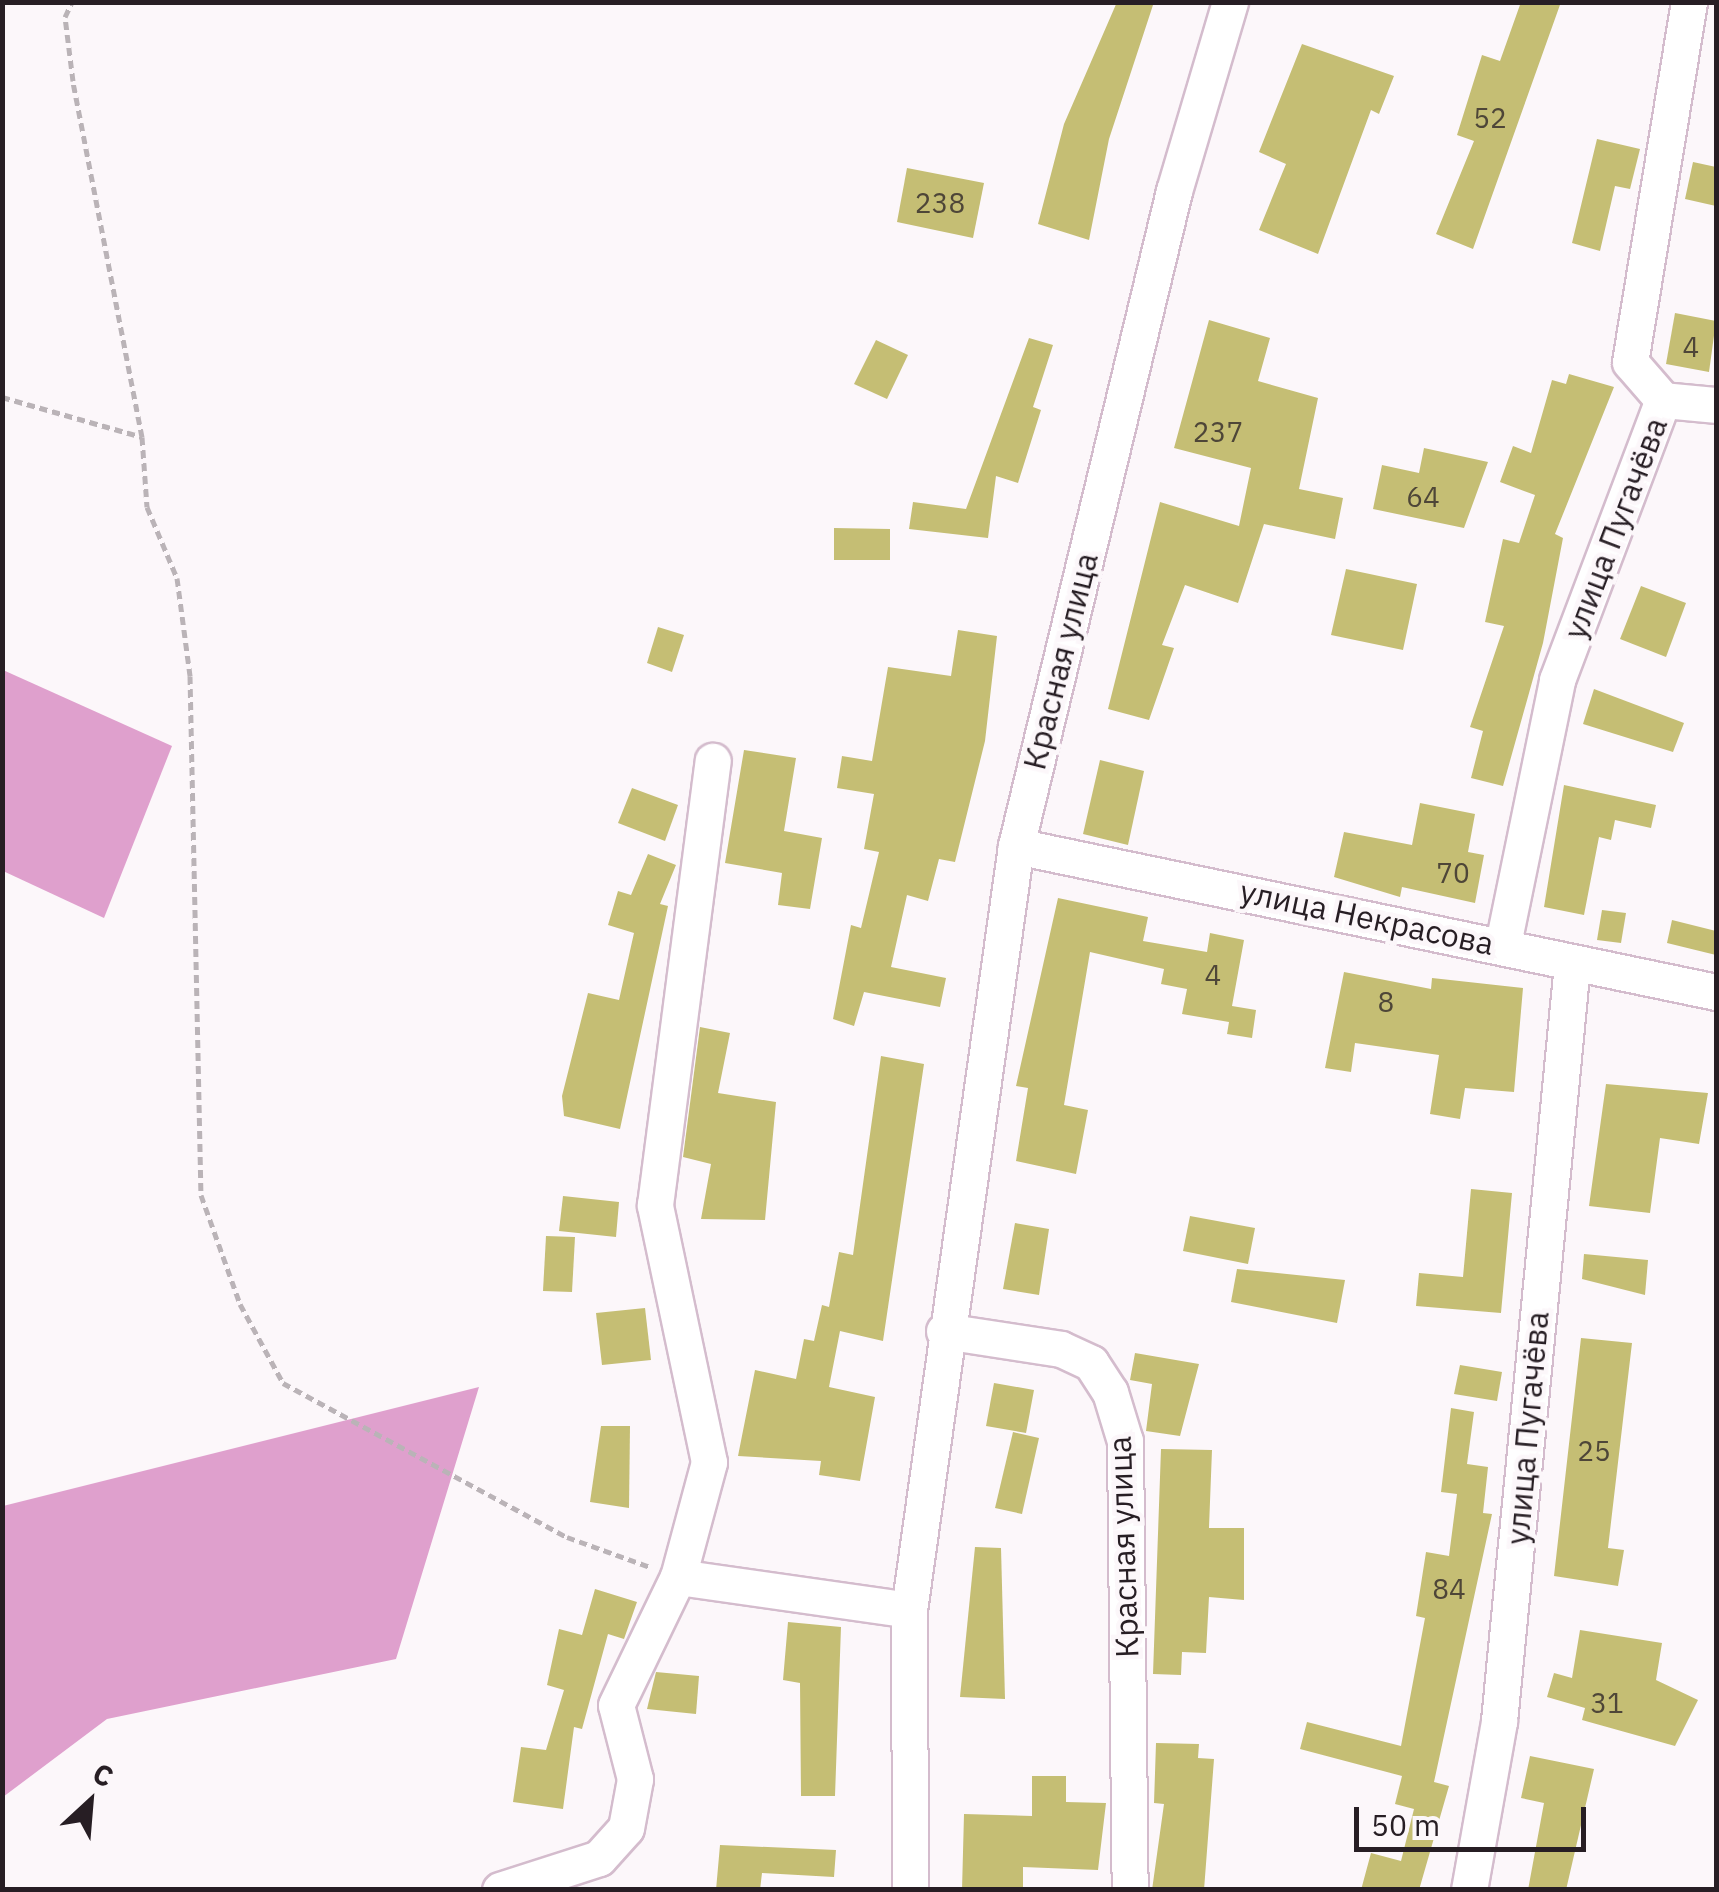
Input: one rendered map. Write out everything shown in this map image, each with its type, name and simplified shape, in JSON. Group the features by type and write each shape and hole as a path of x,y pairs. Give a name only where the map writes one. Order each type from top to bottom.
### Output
{"street":[{"name":"Красная улица","path":"910,1890 909,1610 944,1331 1016,846 1174,191 1230,2"},
{"name":"улица Пугачёва","path":"1503,944 1557,680 1663,400 1630,362 1689,2"},
{"path":"1663,400 1716,405"},
{"path":"500,1890 599,1858 626,1828 635,1779 616,1706 678,1577 709,1462 654,1205 713,762"},
{"name":"улица Некрасова","path":"1016,846 1503,944 1572,964 1716,992"},
{"name":"улица Пугачёва","path":"1469,1890 1500,1721 1572,964"},
{"name":"Красная улица","path":"944,1331 1061,1349 1091,1363 1110,1392 1125,1441 1130,1890"},
{"path":"678,1577 909,1610"}],"path":[{"path":"72,2 65,17 73,80 142,437 147,507 177,578 190,676 201,1195 240,1304 283,1383 567,1537 678,1577"},
{"path":"2,397 142,437"}],"shaded area":[{"path":"3,670 172,746 104,918 3,871"},
{"path":"479,1387 396,1659 107,1719 3,1797 3,1506"}],"building":[{"path":"1117,2 1154,2 1109,139 1089,240 1038,224 1064,124"},
{"path":"1521,2 1561,2 1473,249 1436,234 1474,141 1457,135 1482,55 1500,61"},
{"path":"1302,44 1394,76 1379,114 1371,110 1318,254 1259,230 1286,164 1259,152"},
{"path":"1597,139 1640,149 1630,189 1615,186 1600,251 1572,243"},
{"path":"1693,162 1716,167 1716,206 1685,199"},
{"path":"907,168 984,183 973,238 897,222"},
{"path":"1675,313 1716,321 1709,372 1666,364"},
{"path":"1209,320 1270,338 1258,381 1318,398 1299,489 1343,498 1335,539 1264,524 1238,603 1185,585 1162,645 1174,648 1149,720 1108,709 1160,502 1239,526 1251,468 1174,448"},
{"path":"1029,338 1053,345 1033,407 1041,410 1018,483 996,476 988,538 909,529 913,502 966,509"},
{"path":"876,340 908,355 887,399 854,384"},
{"path":"1569,374 1614,387 1555,534 1563,538 1543,643 1503,786 1471,778 1483,731 1470,727 1504,626 1485,622 1503,539 1519,543 1535,495 1500,482 1513,446 1531,453 1552,380 1566,384"},
{"path":"1424,448 1488,462 1464,528 1373,509 1382,465 1419,473"},
{"path":"834,528 890,529 890,560 834,560"},
{"path":"1346,569 1417,584 1403,650 1331,635"},
{"path":"1641,586 1686,603 1666,657 1620,639"},
{"path":"658,627 684,635 672,672 647,663"},
{"path":"958,630 997,636 985,741 955,862 939,859 928,901 907,895 891,967 946,978 940,1007 864,992 854,1026 833,1019 851,925 861,928 879,852 864,849 874,794 837,788 842,756 872,761 888,667 951,676"},
{"path":"1594,689 1684,723 1673,752 1583,724"},
{"path":"744,750 796,758 784,831 822,838 810,909 778,905 782,873 725,863"},
{"path":"1100,760 1144,771 1128,845 1083,834"},
{"path":"1564,785 1656,805 1651,828 1615,820 1611,840 1599,837 1584,915 1544,907"},
{"path":"632,788 678,805 665,841 618,823"},
{"path":"1420,803 1475,814 1468,852 1484,855 1475,903 1402,887 1400,897 1334,877 1344,832 1412,845"},
{"path":"648,854 676,865 660,904 668,906 620,1129 564,1116 562,1096 588,993 619,1000 634,933 608,925 618,891 631,895"},
{"path":"1058,898 1148,917 1143,941 1207,952 1210,933 1244,940 1232,1006 1256,1010 1252,1038 1227,1034 1229,1022 1182,1014 1187,989 1161,984 1164,969 1090,952 1064,1105 1088,1110 1076,1174 1016,1161 1028,1088 1016,1086"},
{"path":"1602,910 1626,913 1621,943 1597,940"},
{"path":"1672,920 1716,931 1716,955 1667,943"},
{"path":"1344,972 1431,989 1432,978 1523,988 1514,1092 1465,1088 1460,1119 1430,1114 1439,1055 1355,1043 1351,1072 1325,1068"},
{"path":"700,1027 730,1033 718,1093 776,1102 765,1220 701,1219 711,1164 683,1157"},
{"path":"881,1056 924,1064 883,1341 840,1331 829,1387 875,1397 860,1481 819,1475 821,1461 738,1456 755,1370 796,1379 804,1339 814,1341 822,1305 829,1307 839,1252 853,1255"},
{"path":"1606,1084 1708,1093 1699,1144 1660,1138 1650,1213 1589,1206"},
{"path":"1471,1189 1512,1193 1501,1313 1416,1306 1419,1273 1463,1277"},
{"path":"563,1196 619,1202 616,1237 559,1231"},
{"path":"1190,1216 1255,1228 1248,1264 1183,1251"},
{"path":"1015,1223 1049,1229 1039,1295 1003,1289"},
{"path":"546,1236 575,1237 572,1292 543,1291"},
{"path":"1584,1254 1648,1260 1645,1295 1582,1279"},
{"path":"1237,1269 1345,1280 1337,1323 1231,1302"},
{"path":"645,1308 651,1360 602,1365 596,1313"},
{"path":"1581,1338 1632,1343 1608,1548 1624,1550 1618,1586 1554,1576"},
{"path":"1135,1353 1199,1364 1180,1436 1146,1431 1152,1384 1130,1380"},
{"path":"1460,1365 1502,1372 1497,1401 1454,1394"},
{"path":"994,1383 1034,1390 1026,1433 986,1426"},
{"path":"1451,1408 1474,1412 1467,1464 1488,1467 1483,1513 1492,1514 1434,1782 1449,1786 1419,1890 1361,1890 1371,1853 1401,1861 1414,1809 1395,1804 1402,1776 1300,1749 1307,1722 1401,1746 1425,1618 1416,1616 1426,1552 1449,1556 1457,1494 1441,1492"},
{"path":"601,1426 630,1426 629,1508 590,1502"},
{"path":"1013,1432 1039,1438 1022,1514 995,1508"},
{"path":"1161,1449 1212,1450 1209,1528 1244,1528 1244,1600 1209,1597 1206,1653 1182,1652 1181,1675 1153,1674"},
{"path":"975,1547 1001,1548 1005,1699 960,1697"},
{"path":"595,1589 637,1602 624,1639 608,1634 582,1729 574,1727 563,1809 513,1802 521,1747 546,1750 564,1690 547,1685 559,1629 582,1635"},
{"path":"788,1622 841,1627 835,1796 801,1796 800,1683 783,1680"},
{"path":"1580,1630 1662,1643 1656,1680 1698,1700 1675,1746 1582,1720 1585,1708 1547,1697 1554,1673 1572,1678"},
{"path":"656,1672 699,1676 696,1714 647,1709"},
{"path":"1156,1743 1199,1744 1198,1758 1214,1759 1204,1890 1152,1890 1164,1804 1154,1803"},
{"path":"1530,1756 1594,1769 1566,1890 1528,1890 1544,1803 1521,1798"},
{"path":"1032,1776 1066,1776 1066,1802 1106,1803 1098,1870 1023,1867 1023,1890 962,1890 964,1814 1032,1816"},
{"path":"720,1845 836,1850 834,1877 762,1873 760,1890 716,1890"}]}
